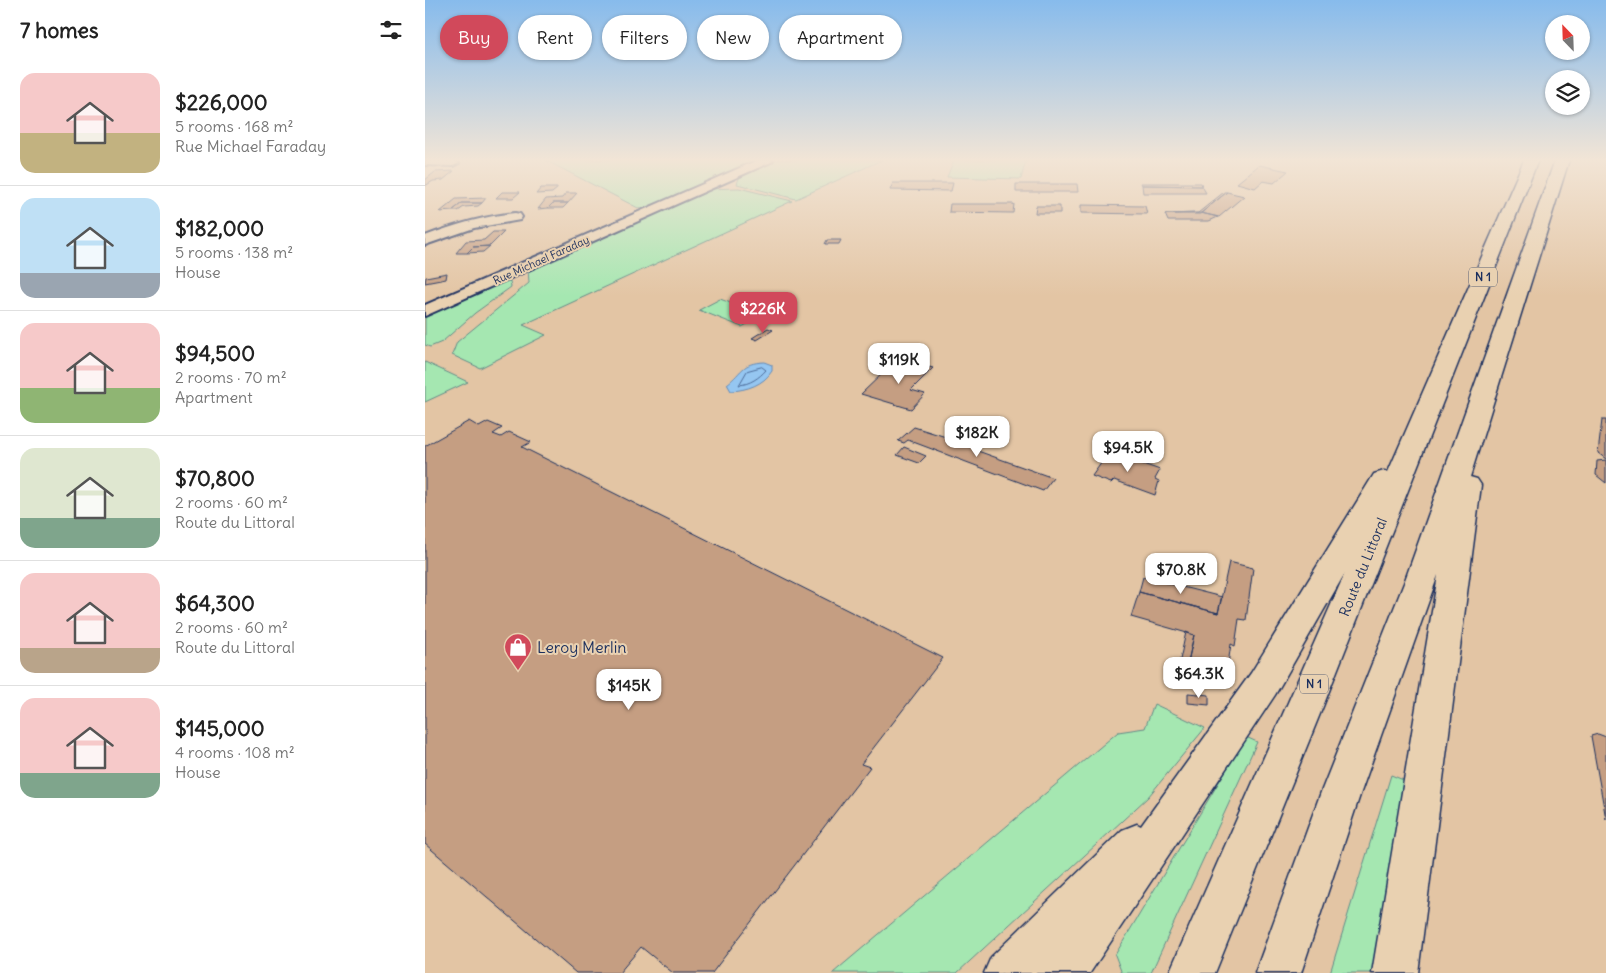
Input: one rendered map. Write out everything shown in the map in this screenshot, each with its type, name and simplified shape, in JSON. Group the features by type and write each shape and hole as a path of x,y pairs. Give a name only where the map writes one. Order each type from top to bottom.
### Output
{"highway":[{"name":"Route du Littoral","path":"1192,973 1512,205"},
{"path":"1278,973 1341,792 1420,583 1547,205"},
{"path":"1063,973 1263,684 1434,394"},
{"path":"1395,973 1477,417"},
{"path":"1007,973 1183,800"}],"street":[{"name":"Rue Michael Faraday","path":"425,311 664,205"},
{"path":"425,241 470,223 515,217"}],"green space":[{"path":"633,205 653,205 642,210"},
{"path":"669,205 782,205 523,325 546,335 480,368 452,355 457,342 529,283 528,269"},
{"path":"500,281 510,281 511,287 475,313 442,342 430,347 425,345 425,314"},
{"path":"720,299 763,315 742,327 699,310"},
{"path":"425,362 468,382 425,402"},
{"path":"1154,704 1205,728 1148,797 957,973 833,973 1118,732 1145,728"},
{"path":"1246,737 1257,742 1151,973 1120,973 1115,955"},
{"path":"1391,775 1406,781 1376,973 1330,973"}],"water":[{"path":"764,362 772,365 772,371 764,380 749,388 731,391 727,384 746,366"}],"building":[{"path":"448,205 459,205 452,211 440,212"},
{"path":"459,205 479,205 464,207 458,211 452,211"},
{"path":"541,205 551,205 548,208 538,209"},
{"path":"551,205 566,205 563,208 548,208"},
{"path":"950,205 1014,205 1013,213 949,212"},
{"path":"1081,205 1107,205 1145,206 1147,214 1081,213"},
{"path":"1207,205 1211,205 1200,214 1165,214 1198,213"},
{"path":"1210,205 1233,205 1219,217 1201,213"},
{"path":"1036,206 1060,206 1060,213 1035,213"},
{"path":"1201,213 1218,217 1209,221 1168,221 1165,214"},
{"path":"493,232 504,232 490,246 473,247 467,253 456,253 466,241 484,240"},
{"path":"827,240 841,240 839,244 825,244"},
{"path":"490,246 483,252 467,253 473,247"},
{"path":"447,273 446,279 425,283 426,277"},
{"path":"768,328 773,330 757,340 752,338"},
{"path":"906,361 933,368 911,390 925,394 911,409 861,394 885,371 893,373"},
{"path":"1602,420 1606,420 1606,459 1598,453"},
{"path":"469,421 479,427 488,422 502,428 493,434 501,437 509,432 531,442 522,447 943,658 861,764 870,767 712,973 673,973 641,947 619,973 576,973 425,844 425,446"},
{"path":"914,427 978,447 975,450 1053,478 1043,491 908,440 904,443 898,441"},
{"path":"904,447 926,456 919,463 897,455"},
{"path":"1109,452 1160,470 1155,479 1159,481 1155,495 1114,480 1111,483 1092,476"},
{"path":"1606,460 1606,483 1596,475 1597,461"},
{"path":"1229,562 1253,568 1246,620 1239,619 1235,646 1231,644 1225,684 1186,671 1194,635 1131,617 1139,592 1218,613"},
{"path":"1143,577 1222,597 1218,613 1139,592"},
{"path":"1186,632 1194,635 1186,671 1178,669"},
{"path":"1188,693 1209,695 1209,705 1188,703"},
{"path":"1598,734 1606,737 1606,819 1591,736"}],"place":[{"name":"Leroy Merlin","path":"518,671"}]}
